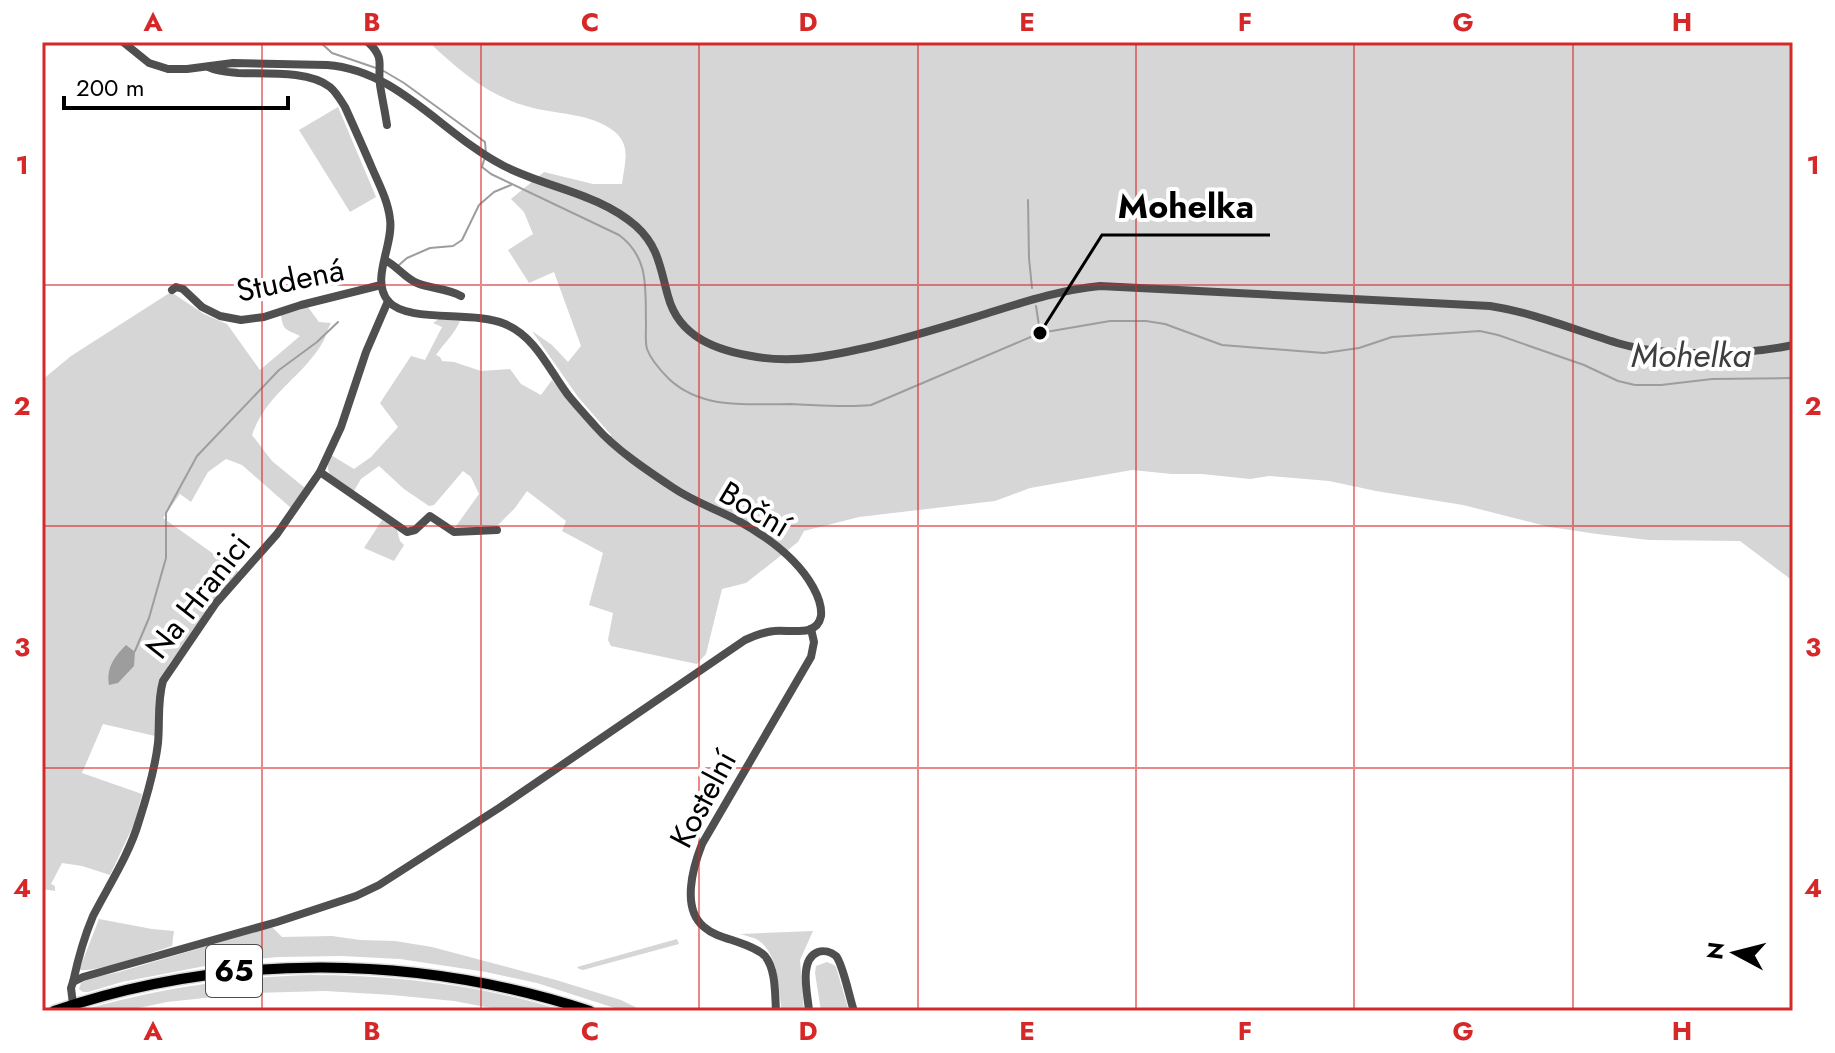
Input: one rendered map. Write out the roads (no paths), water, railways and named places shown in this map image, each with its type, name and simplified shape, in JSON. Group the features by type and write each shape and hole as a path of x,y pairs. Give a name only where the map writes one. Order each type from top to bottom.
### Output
{"main road":[{"name":"65","path":"54,1011 141,987 206,975 279,968 340,967 398,970 485,983 590,1011"}],"street":[{"path":"123,42 143,59 161,67 187,69 233,63 342,66 380,73 491,159 594,200 635,226 653,247 663,271 672,308 682,324 698,339 711,345 758,357 823,357 923,334 1059,293 1100,286 1490,306 1538,316 1620,344 1663,351 1754,350 1793,345"},
{"path":"368,42 375,49 387,125"},
{"path":"208,66 221,72 317,79 336,93 385,197 391,238 380,278 388,301"},
{"path":"385,260 418,284 461,296"},
{"name":"Studená","path":"172,290 176,287 183,289 202,307 220,316 241,320 264,317 381,285"},
{"name":"Na Hranici","path":"73,1004 71,988 92,920 138,824 155,760 163,681 216,603 277,534 320,472 335,444 366,352 388,301"},
{"name":"Boční","path":"388,301 412,314 480,317 517,330 537,348 568,394 599,431 690,500 736,520 785,553 809,579 819,601 820,621 811,629"},
{"path":"320,472 407,532 415,530 430,516 454,532 497,530"},
{"path":"73,982 277,922 356,896 379,885 499,808 745,640 776,630 811,629"},
{"name":"Kostelní","path":"776,1011 770,964 764,954 702,926 693,906 692,871 702,844 811,657 814,642 811,629"},
{"path":"809,1011 807,964 813,955 824,951 839,961 854,1011"}],"waterway":[{"name":"Mohelka","path":"320,42 332,53 376,68"},
{"name":"Mohelka","path":"382,70 485,142 486,154"},
{"name":"Mohelka","path":"484,160 482,167 491,174 619,235 629,244 644,275 649,353 669,379 682,389 711,401 871,405 1040,333 1110,321 1165,324 1222,345 1324,353 1359,348 1392,337 1480,331 1635,385 1712,379 1793,378"},
{"path":"399,265 430,248 453,246 462,240 479,205 494,192 511,185"},
{"path":"1028,200 1032,288"},
{"path":"1036,306 1040,332"},
{"path":"135,651 149,618 166,558 166,513 197,456 279,370 338,322"}],"place":[{"name":"Mohelka","path":"1040,333"}]}
